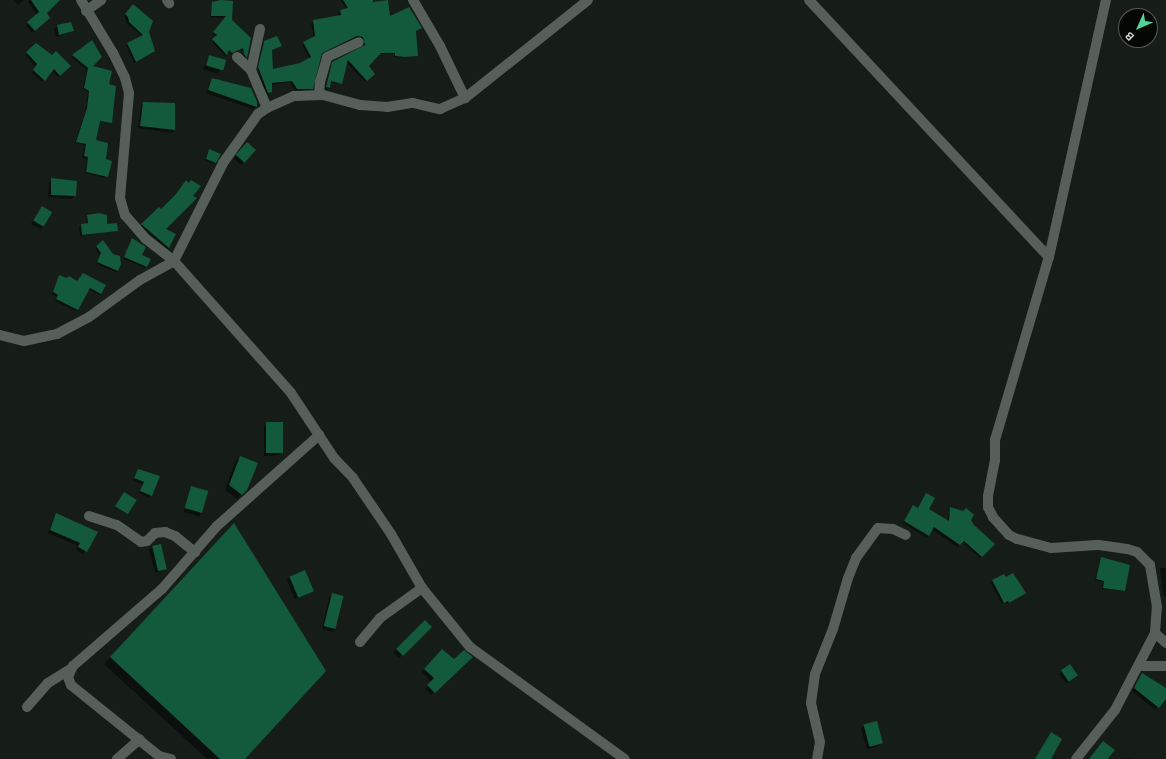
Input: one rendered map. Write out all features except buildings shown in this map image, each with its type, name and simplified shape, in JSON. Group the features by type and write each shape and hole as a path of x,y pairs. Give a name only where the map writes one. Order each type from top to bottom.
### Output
{"street":[{"path":"80,0 113,53 125,78 129,93 120,198 125,215 146,238 174,261 291,393 334,458 353,478 391,534 422,588 470,647 625,759"},
{"path":"86,11 101,0"},
{"path":"413,0 440,46 465,98"},
{"path":"0,335 24,341 57,334 89,317 140,280 174,261 223,163 258,114 267,108 294,96 319,95 360,104 387,107 413,103 440,109 465,98 588,0"},
{"path":"809,0 1049,257"},
{"path":"1076,759 1115,710 1155,633 1158,617 1155,581 1150,565 1137,552 1106,545 1062,548 1033,545 1009,535 993,517 988,507 995,440 1049,257 1106,0"},
{"path":"251,70 260,29"},
{"path":"319,95 320,82 327,57 359,42"},
{"path":"236,57 251,70 267,108"},
{"path":"27,707 48,683 72,668 162,589 240,504 319,435"},
{"path":"89,516 117,525 140,542 147,541 156,533 165,532 175,536 195,552"},
{"path":"817,759 820,742 811,703 815,674 833,629 848,578 856,558 878,528 893,529 906,535"},
{"path":"360,642 380,618 422,588"},
{"path":"1155,633 1166,643"},
{"path":"1139,666 1166,666"},
{"path":"72,668 68,677 71,685 140,739 159,756 171,759"},
{"path":"117,759 140,739"}]}
